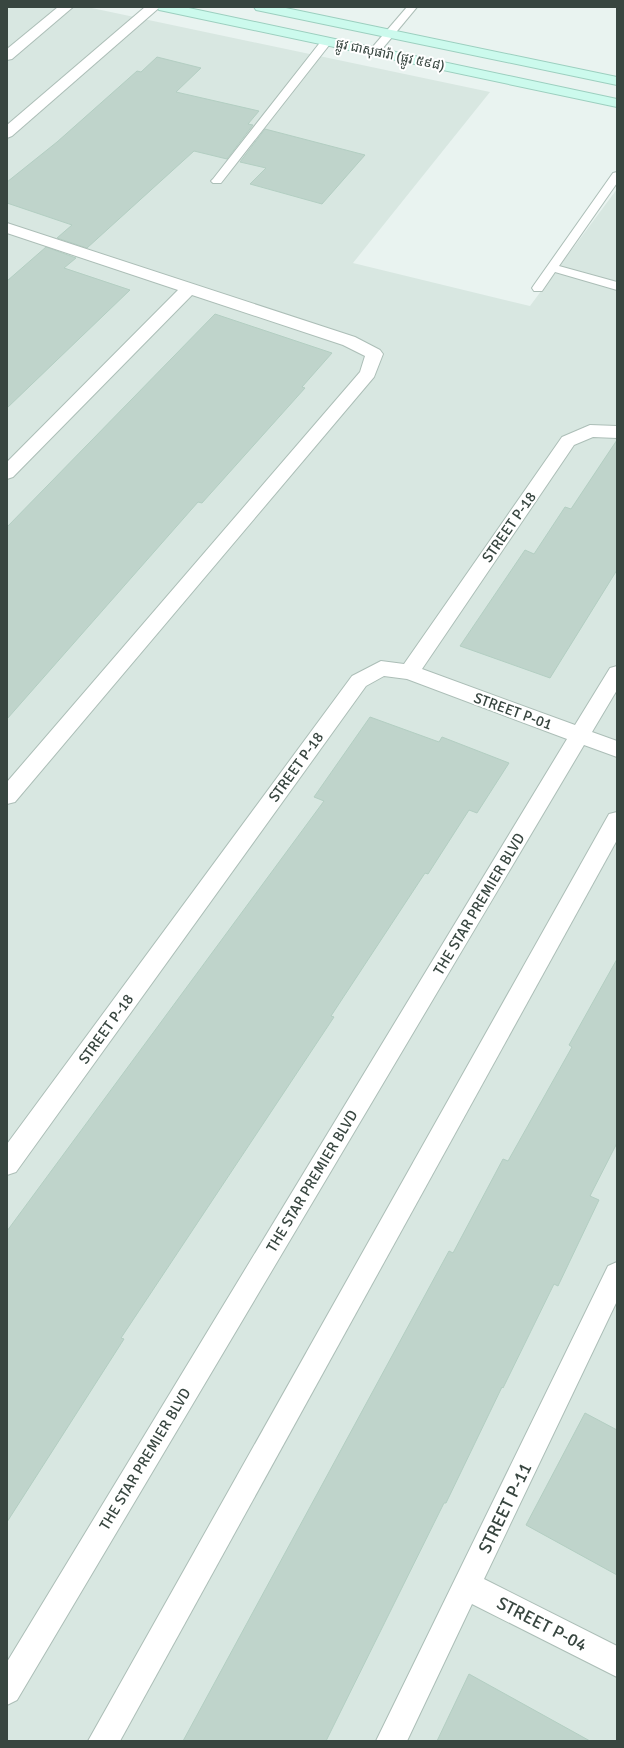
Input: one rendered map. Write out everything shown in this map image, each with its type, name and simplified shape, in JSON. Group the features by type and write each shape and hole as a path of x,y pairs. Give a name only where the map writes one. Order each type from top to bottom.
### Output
{"main road":[{"name":"ផ្លូវ ជាសុផារ៉ា (ផ្លូវ ៥៩៨)","path":"164,7 617,103"},
{"name":"ផ្លូវ ជាសុផារ៉ា (ផ្លូវ ៥៩៨)","path":"263,8 617,81"},
{"path":"251,26 263,8"}],"street":[{"path":"7,56 66,7"},
{"path":"7,133 153,7"},
{"path":"7,796 368,372 374,354 349,340 189,288 11,234"},
{"path":"7,473 189,288"},
{"name":"STREET P-18","path":"7,1164 358,681 381,668 409,672 568,441 590,430 617,432"},
{"name":"STREET P-01","path":"409,672 617,750"},
{"name":"THE STAR PREMIER BLVD","path":"7,1690 617,673"},
{"path":"103,1741 617,820"},
{"name":"STREET P-11","path":"391,1741 468,1586 617,1274"},
{"name":"STREET P-04","path":"468,1586 617,1662"}],"lane":[{"path":"374,52 412,7"},
{"path":"217,181 326,42"},
{"path":"538,288 617,176"},
{"path":"552,268 617,286"}],"shaded area":[{"path":"7,7 87,7 490,92 353,263 530,306 617,189 617,1741 7,1741"}],"building":[{"path":"157,57 201,68 176,92 259,111 248,124 253,125 227,159 194,151 87,248 57,238 72,225 7,203 7,182 57,142 137,71 141,72"},
{"path":"265,129 365,155 322,204 250,184 266,168 240,162"},
{"path":"46,247 76,258 64,268 130,290 7,408 7,281"},
{"path":"215,314 332,353 302,387 305,388 202,503 198,502 7,719 7,527"},
{"path":"617,440 617,570 550,678 460,646 525,550 534,554 565,507 571,509"},
{"path":"370,717 439,742 442,737 509,763 477,813 469,810 428,874 425,873 331,1016 334,1017 121,1338 124,1339 7,1522 7,1231 324,801 314,797"},
{"path":"617,959 617,1143 590,1196 599,1200 558,1286 554,1284 503,1388 502,1387 446,1503 444,1503 326,1741 183,1741 449,1251 453,1253 503,1159 508,1161 572,1047 569,1045"},
{"path":"585,1413 617,1430 617,1575 526,1525"},
{"path":"469,1674 590,1741 437,1741"}]}
